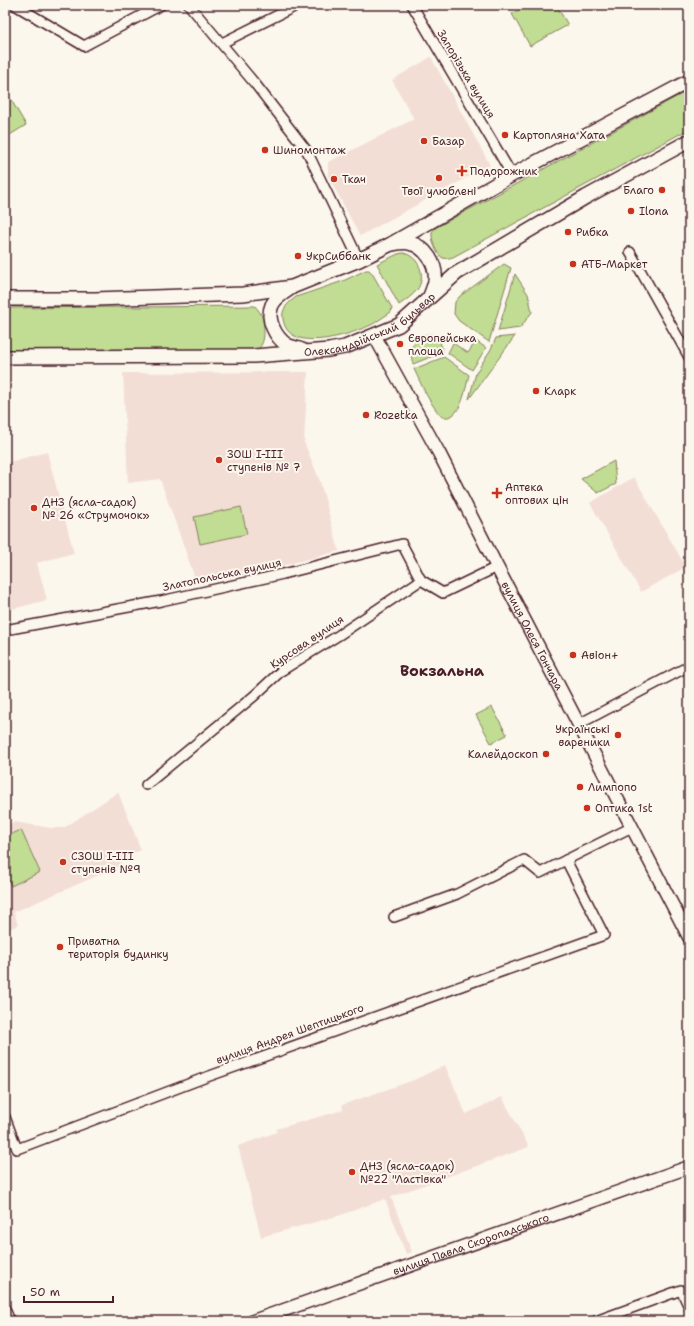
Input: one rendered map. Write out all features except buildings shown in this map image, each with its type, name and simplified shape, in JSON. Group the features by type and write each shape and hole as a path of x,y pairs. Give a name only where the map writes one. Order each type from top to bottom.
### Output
{"main road":[{"path":"308,352 288,346 278,337 273,327 271,318 272,306 279,296 292,287 359,260 391,244 512,175 689,81"},
{"name":"Олександрійський бульвар","path":"5,357 254,356 329,350 345,347 399,325 457,273 586,197 689,141"},
{"path":"391,244 408,242 418,245 428,255 435,271 435,282 430,296"},
{"path":"5,299 95,299 243,294 292,287"}],"street":[{"path":"14,5 84,46 161,5"},
{"path":"190,5 222,43 307,151 359,260"},
{"path":"222,43 298,5"},
{"name":"Запорізька вулиця","path":"412,5 512,175"},
{"path":"630,252 689,357"},
{"name":"вулиця Олеся Гончара","path":"374,335 439,453 689,937"},
{"name":"Златопольська вулиця","path":"5,630 161,601 283,574 402,544 421,580"},
{"path":"421,580 443,593 497,567"},
{"name":"Курсова вулиця","path":"146,785 254,696 281,671 339,635 421,580"},
{"path":"580,724 689,666"},
{"path":"394,917 457,894 524,860 540,873 632,827"},
{"name":"вулиця Андрея Шептицького","path":"5,1117 17,1149 204,1078 604,935 566,860"},
{"name":"вулиця Павла Скоропадського","path":"252,1321 689,1167"},
{"path":"596,1321 681,1290 689,1307"},
{"path":"5,1309 10,1321"}],"shaded area":[{"name":"Базар","path":"431,57 490,165 360,236 328,176 328,162 414,119 392,80"},
{"name":"ЗОШ І-ІІІ ступенів № 7","path":"308,372 304,442 320,481 339,551 262,571 197,584 160,479 128,483 123,373"},
{"name":"ДНЗ (ясла-садок) № 26 «Струмочок»","path":"47,452 74,553 37,563 47,600 5,611 5,463"},
{"path":"634,477 686,567 641,592 590,503"},
{"name":"СЗОШ І-ІІІ ступенів №9","path":"118,792 141,850 119,859 122,865 14,912 18,925 5,931 5,825 15,822 51,828 61,828 67,826"},
{"name":"ДНЗ (ясла-садок) №22 \"Ластівка\"","path":"445,1065 466,1114 502,1097 529,1147 391,1197 412,1252 406,1254 385,1199 341,1215 261,1237 238,1146 277,1132 276,1129 343,1110 342,1105 414,1080"}],"green space":[{"path":"527,5 556,5 568,25 530,46 512,14"},
{"path":"689,90 689,129 453,257 444,258 438,254 432,239 432,232 435,228"},
{"path":"10,98 26,125 5,138 5,101"},
{"path":"403,253 409,255 417,262 420,267 421,279 417,290 399,305 377,264"},
{"path":"504,264 511,268 489,342 459,321 454,314 455,302 460,296"},
{"path":"369,270 372,273 392,308 391,312 373,324 337,337 308,339 296,337 287,330 283,319 283,312 288,304 296,297 343,281"},
{"path":"515,274 528,294 532,312 520,328 498,331"},
{"path":"255,306 262,316 264,331 262,345 256,350 5,352 5,308"},
{"path":"429,334 435,336 439,340 443,352 413,364 411,353 413,344 419,338"},
{"path":"515,336 469,399 476,373 496,338"},
{"path":"476,341 486,348 472,370 448,353 453,343 468,353"},
{"path":"444,357 469,375 460,406 453,415 448,417 442,417 433,406 414,369"},
{"path":"614,461 616,484 598,493 581,479"},
{"path":"241,507 247,534 200,544 194,517"},
{"path":"492,707 507,735 491,743 476,715"},
{"path":"21,830 40,872 11,886 5,873 5,837"}],"place":[{"name":"Картопляна Хата","path":"505,135"},
{"name":"Базар","path":"424,141"},
{"name":"Шиномонтаж","path":"265,150"},
{"name":"Подорожник","path":"462,171"},
{"name":"Твої улюблені","path":"439,178"},
{"name":"Ткач","path":"334,179"},
{"name":"Благо","path":"662,190"},
{"name":"Ilona","path":"631,211"},
{"name":"Рибка","path":"568,232"},
{"name":"УкрСиббанк","path":"298,256"},
{"name":"АТБ-Маркет","path":"573,264"},
{"name":"Європейська площа","path":"400,344"},
{"name":"Кларк","path":"536,391"},
{"name":"Rozetka","path":"366,415"},
{"name":"ЗОШ І-ІІІ ступенів № 7","path":"219,460"},
{"name":"Аптека оптових цін","path":"497,493"},
{"name":"ДНЗ (ясла-садок) № 26 «Струмочок»","path":"34,508"},
{"name":"Авіон+","path":"573,655"},
{"name":"Українські вареники","path":"618,735"},
{"name":"Калейдоскоп","path":"546,754"},
{"name":"Лимпопо","path":"580,787"},
{"name":"Оптика 1st","path":"587,808"},
{"name":"СЗОШ І-ІІІ ступенів №9","path":"63,862"},
{"name":"Приватна територія будинку","path":"60,947"},
{"name":"ДНЗ (ясла-садок) №22 \"Ластівка\"","path":"352,1172"}],"district":[{"name":"Вокзальна","path":"442,671"}]}
